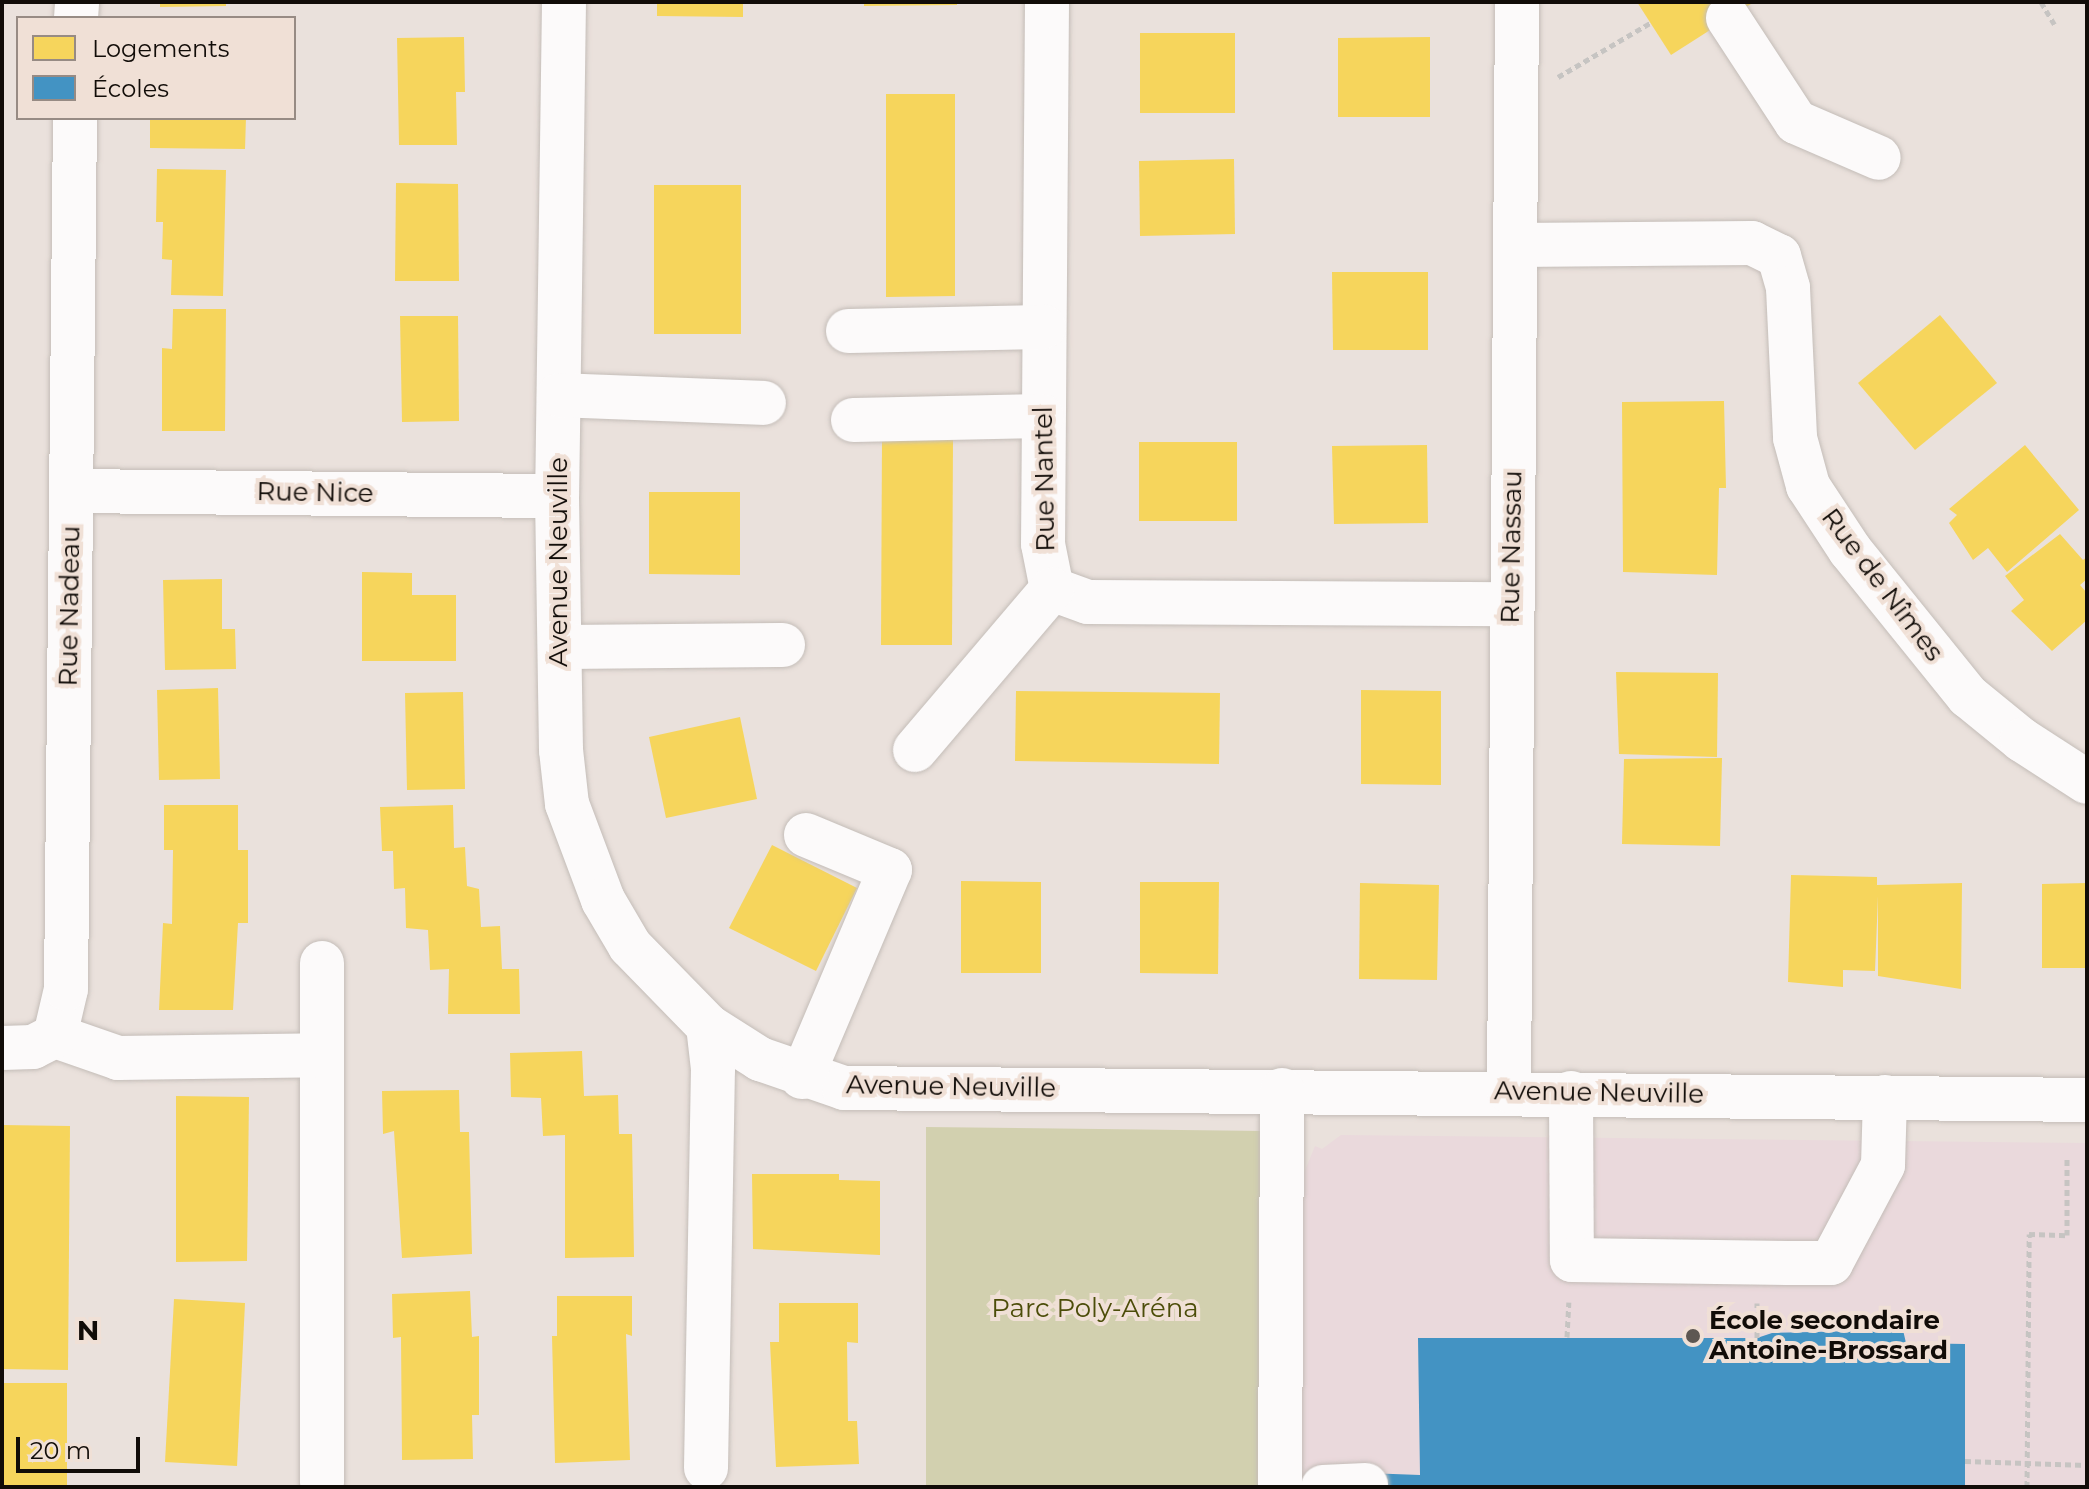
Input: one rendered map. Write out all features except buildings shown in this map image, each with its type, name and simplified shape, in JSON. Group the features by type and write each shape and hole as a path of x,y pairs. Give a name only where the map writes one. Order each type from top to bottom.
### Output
{"street":[{"name":"Avenue Neuville","path":"564,2 557,496 561,750 567,804 603,900 630,946 708,1026 760,1059 802,1077 844,1088 1509,1091 2087,1100"},
{"name":"Rue Nantel","path":"1047,2 1043,544 1052,589 1088,602 1512,604"},
{"name":"Rue Nassau","path":"1509,1091 1517,2"},
{"path":"1728,18 1796,122 1879,158"},
{"name":"Rue Nadeau","path":"55,1036 66,989 75,120"},
{"name":"Rue de Nîmes","path":"1516,245 1752,243 1779,256 1788,288 1795,438 1808,486 1850,550 1968,696 2022,740 2087,782"},
{"path":"848,331 1044,327"},
{"path":"559,395 764,403"},
{"path":"853,420 1042,416"},
{"name":"Rue Nice","path":"72,491 557,496"},
{"path":"915,750 1052,589"},
{"path":"560,647 783,645"},
{"path":"802,1077 890,870 806,835"},
{"path":"322,963 322,1483"},
{"path":"706,1468 713,1069 708,1026"},
{"path":"2,1048 33,1047 55,1036 118,1058 321,1055"},
{"path":"1280,1487 1282,1090"},
{"path":"1571,1093 1572,1260 1803,1263 1831,1263 1883,1165 1885,1097"}],"path":[{"path":"2041,2 2054,24"},
{"path":"1516,102 1650,23"},
{"path":"2027,1487 2029,1234 2067,1235 2067,1158"},
{"path":"1965,1461 2087,1465"}],"shaded area":[{"name":"École secondaire Antoine-Brossard","path":"1341,1135 2087,1143 2087,1487 1297,1487 1299,1185 1315,1146 1322,1149"}],"green space":[{"name":"Parc Poly-Aréna","path":"926,1127 1264,1131 1262,1487 926,1487"}],"place":[{"name":"École secondaire Antoine-Brossard","path":"1693,1336"}],"district":[{"name":"N","path":"88,1330"}]}
